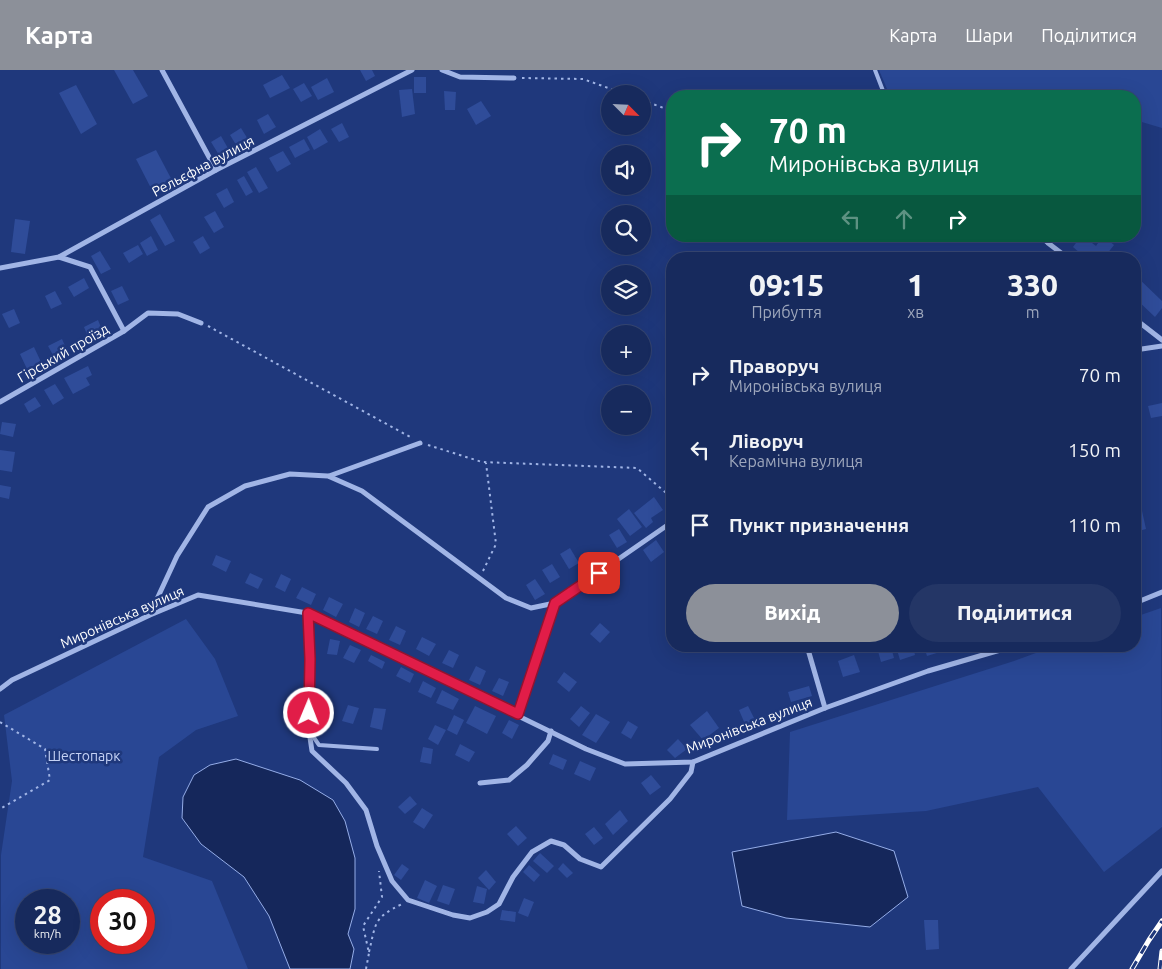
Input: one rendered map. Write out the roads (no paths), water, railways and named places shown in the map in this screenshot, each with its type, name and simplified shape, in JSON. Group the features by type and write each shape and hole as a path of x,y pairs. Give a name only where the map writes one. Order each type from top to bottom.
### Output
{"street":[{"path":"162,70 216,170"},
{"name":"Рельєфна вулиця","path":"0,268 59,257 216,170 412,70"},
{"path":"442,70 460,77 514,78"},
{"path":"1048,243 1060,252"},
{"name":"Гірський проїзд","path":"0,402 124,331 90,267 59,257"},
{"path":"124,331 148,313 178,314 202,323"},
{"path":"1141,324 1162,340"},
{"path":"1141,349 1162,346"},
{"path":"328,476 420,443"},
{"path":"150,615 177,556 208,507 245,486 290,474 328,476 362,491 506,598 530,608 555,603 666,526"},
{"path":"1141,601 1162,592"},
{"name":"Миронівська вулиця","path":"0,689 12,680 150,615 198,595 308,613 586,748 625,764 693,762 825,708 928,671 993,652"},
{"path":"518,714 555,603"},
{"path":"308,613 310,659 309,730 312,751 346,783 366,810 377,846 392,880 408,900 453,915 470,918 487,912 499,904 513,877 532,852 551,841 564,845 580,858 601,867 670,799 691,772 693,762"},
{"path":"809,652 825,708"},
{"path":"480,783 509,780 528,765 548,741 551,731"},
{"path":"1071,969 1162,870"}],"lane":[{"path":"875,70 883,90"},
{"path":"309,730 320,744 376,749"}],"railway":[{"path":"1132,969 1162,921"},
{"path":"1160,969 1162,951"}],"park label":[{"name":"Шестопарк","path":"84,756"}]}
